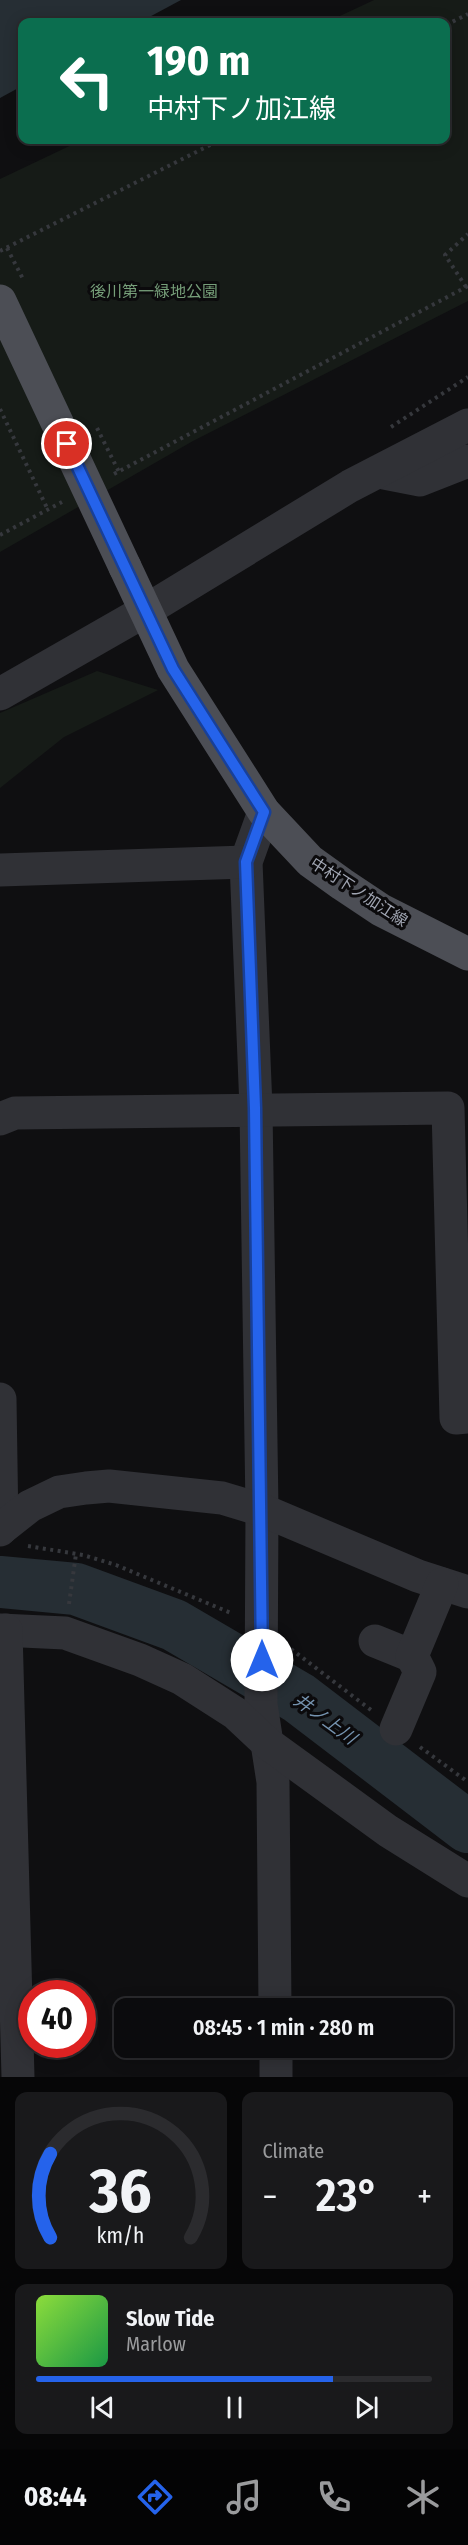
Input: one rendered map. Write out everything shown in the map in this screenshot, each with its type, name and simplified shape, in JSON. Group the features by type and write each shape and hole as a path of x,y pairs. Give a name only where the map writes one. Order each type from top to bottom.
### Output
{"main road":[{"name":"中村下ノ加江線","path":"0,301 173,669 264,812 310,861 342,884 391,915 468,954"}],"street":[{"path":"0,694 145,611 340,492 468,425"},
{"path":"379,472 420,480 468,461"},
{"path":"264,812 246,862 255,1108 262,1510 250,1628 273,1782 275,1998"},
{"path":"0,870 246,862"},
{"path":"0,1119 15,1113 255,1108 448,1108 456,1418 468,1418"},
{"path":"0,1399 1,1529"},
{"path":"1,1529 30,1506 59,1492 110,1486 222,1498 262,1510 455,1588 412,1656"},
{"path":"18,2077 3,1629 65,1633 140,1660 182,1679 235,1713 267,1743 388,1831 468,1881"},
{"path":"375,1641 412,1656 420,1672 396,1729"},
{"path":"276,2058 276,2077"}],"path":[{"path":"450,23 468,14"},
{"path":"0,251 212,144"},
{"path":"109,477 467,286 445,255 468,234"},
{"path":"0,409 48,510"},
{"path":"0,536 68,499"},
{"path":"1,1529 17,1545 76,1554 116,1565 231,1613 250,1628"},
{"path":"65,1633 76,1554"}],"green space":[{"name":"後川第一緑地公園","path":"374,0 468,0 468,301 193,441 0,552 0,179 74,144 450,144 450,18 336,18"},
{"path":"97,671 158,690 64,737 0,788 0,713"}],"shaded area":[{"path":"0,0 181,0 147,18 18,18 18,88 0,98"}],"waterway":[{"name":"井ノ上川","path":"0,1582 76,1589 174,1625 299,1698 468,1827"}],"route":[{"path":"67,444 173,669 264,812 246,862 255,1108 262,1510 262,1660"}]}
